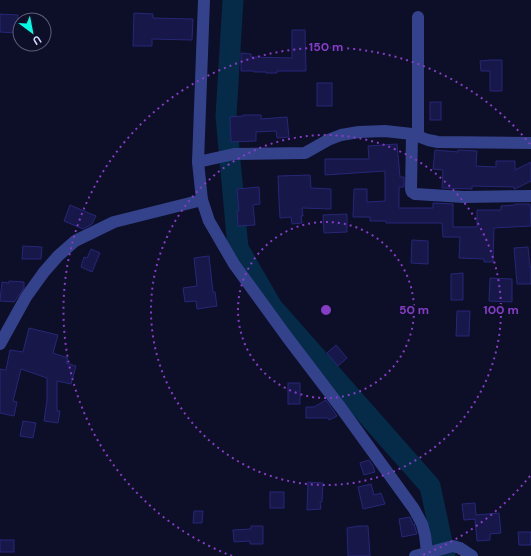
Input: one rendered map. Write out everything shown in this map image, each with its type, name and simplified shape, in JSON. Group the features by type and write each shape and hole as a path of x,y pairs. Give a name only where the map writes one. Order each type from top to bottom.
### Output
{"street":[{"path":"204,0 198,162 202,200 209,221 234,264 414,508 422,524 431,552"},
{"path":"418,17 412,192 415,194 464,197 531,196"},
{"path":"198,162 234,154 305,153 328,140 341,135 359,132 386,131 415,135 438,142 531,143"},
{"path":"0,344 26,297 44,272 74,241 114,222 202,200"},
{"path":"415,556 452,546 460,548 472,556"}],"building":[{"path":"134,13 153,14 153,18 193,19 192,40 152,39 152,46 133,46"},
{"path":"0,14 12,15 12,33 0,32"},
{"path":"292,30 305,30 306,71 277,71 277,73 266,73 241,71 241,53 251,54 251,57 292,58"},
{"path":"502,60 502,91 490,91 490,71 481,71 480,61"},
{"path":"317,83 332,83 332,106 317,106"},
{"path":"430,102 441,102 441,120 430,120"},
{"path":"261,115 261,119 287,117 289,137 277,138 276,131 256,132 256,141 231,142 230,117"},
{"path":"397,144 400,177 404,177 404,187 399,187 399,208 433,208 433,203 453,204 453,227 477,227 477,210 501,210 501,206 530,204 531,226 494,228 493,262 484,262 484,259 459,258 460,237 443,237 442,223 386,223 386,221 370,221 370,217 353,217 354,189 367,189 367,202 385,201 385,171 325,175 325,159 369,159 368,146"},
{"path":"435,150 458,152 458,150 477,151 476,166 496,167 496,161 515,161 515,170 531,162 531,181 515,189 514,187 472,186 472,189 442,188 443,170 433,169"},
{"path":"310,175 311,188 331,189 331,209 302,208 302,223 292,224 291,217 280,218 278,176"},
{"path":"259,187 260,204 253,205 255,225 238,226 237,211 239,211 237,189"},
{"path":"70,205 96,216 92,224 83,229 64,221"},
{"path":"347,214 347,232 324,233 323,215"},
{"path":"412,240 428,241 428,264 411,263"},
{"path":"23,246 42,247 41,259 22,259"},
{"path":"528,247 531,267 531,284 517,284 514,248"},
{"path":"91,249 100,253 92,272 81,267 84,257 87,258"},
{"path":"209,256 213,292 215,292 217,306 197,309 196,301 185,302 183,288 197,286 194,258"},
{"path":"463,273 463,300 451,300 451,274"},
{"path":"490,278 512,279 512,302 489,301"},
{"path":"9,281 24,282 24,288 14,302 0,301 2,282 9,283"},
{"path":"457,311 470,311 469,336 456,336"},
{"path":"29,328 58,335 53,353 68,358 66,363 76,366 71,384 57,381 57,411 60,411 58,423 44,421 47,400 47,378 21,369 13,401 17,402 14,416 0,413 0,369 6,370 10,350 23,352"},
{"path":"336,345 347,358 338,366 327,353"},
{"path":"288,383 300,383 300,404 288,404"},
{"path":"326,400 337,416 329,420 328,418 306,418 306,407 314,407"},
{"path":"23,421 36,423 33,438 20,436"},
{"path":"369,460 375,472 364,475 360,463"},
{"path":"308,482 323,483 322,502 320,502 321,509 307,510"},
{"path":"371,484 374,495 381,493 385,504 363,509 358,487"},
{"path":"270,492 284,492 284,508 270,508"},
{"path":"475,503 476,515 499,513 501,533 490,534 490,540 477,541 475,519 464,520 462,504"},
{"path":"194,511 203,511 202,523 193,523"},
{"path":"410,517 417,534 402,537 399,519"},
{"path":"251,526 263,526 263,544 250,544 250,541 234,542 233,530 251,529"},
{"path":"368,526 370,556 348,556 347,528"},
{"path":"518,532 531,532 531,545 519,545"},
{"path":"0,540 14,540 14,552 0,552"}],"waterway":[{"path":"233,0 226,116 238,248 272,307 430,486 445,556"}]}
